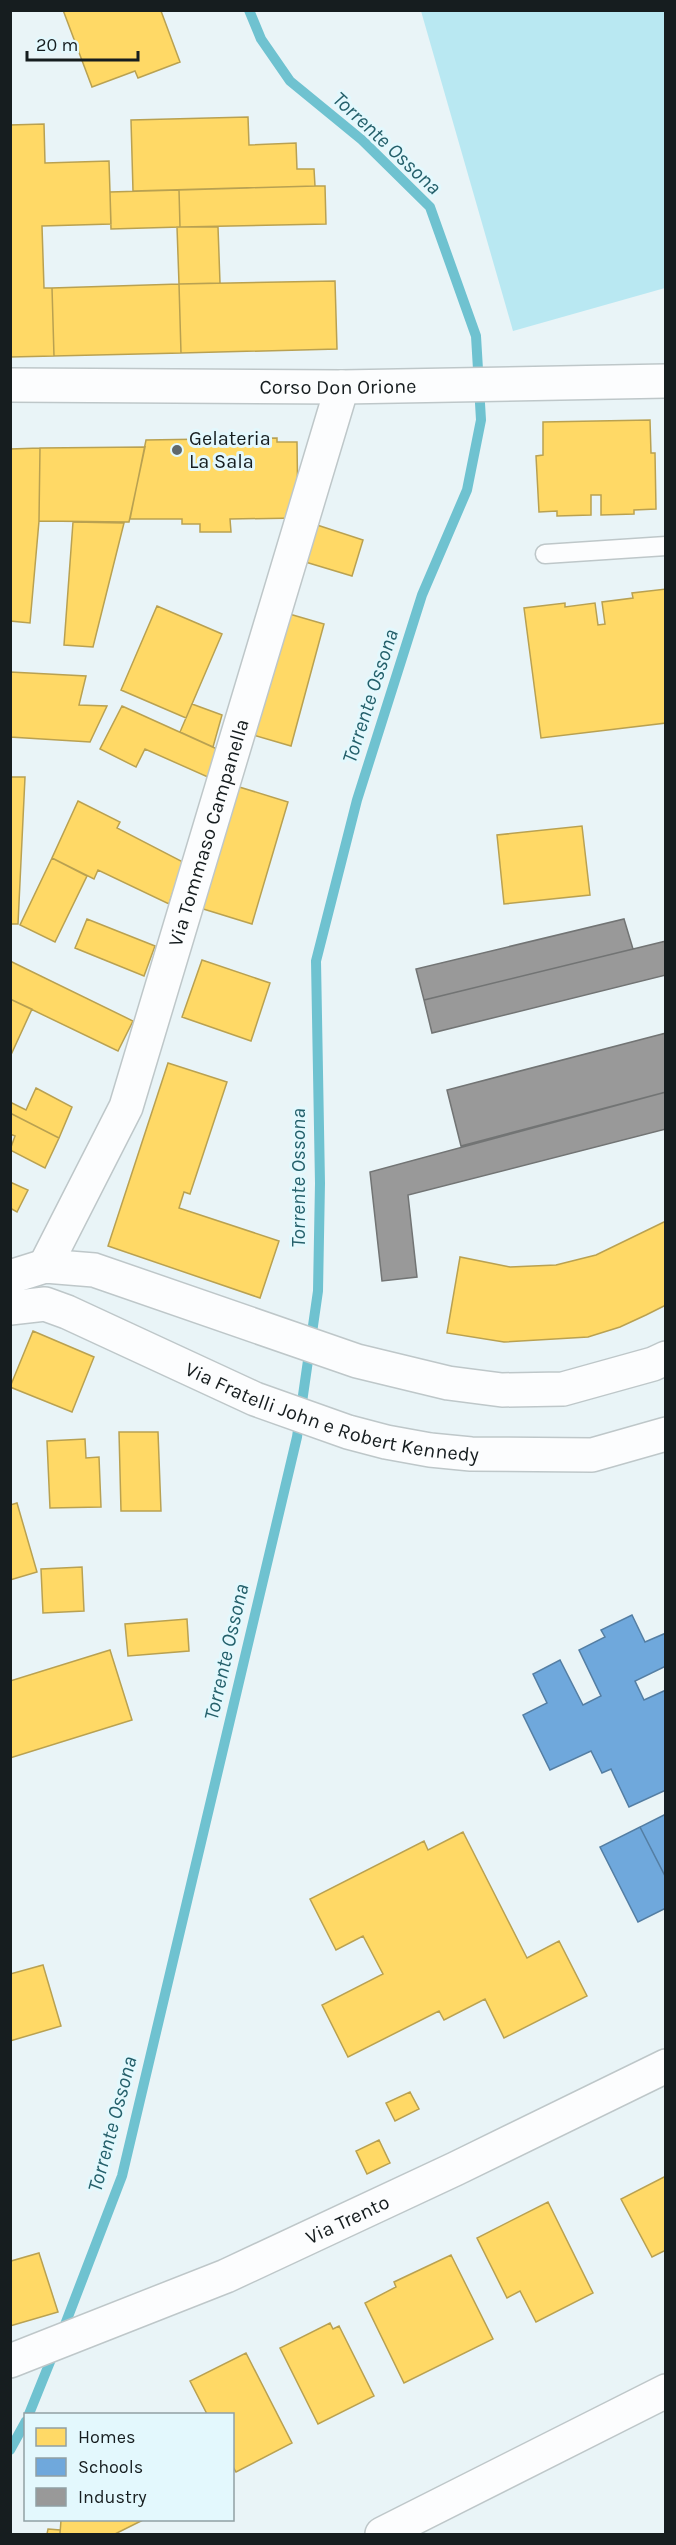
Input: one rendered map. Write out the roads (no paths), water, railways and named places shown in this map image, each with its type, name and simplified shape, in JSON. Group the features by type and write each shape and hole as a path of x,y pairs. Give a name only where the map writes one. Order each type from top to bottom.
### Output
{"street":[{"name":"Corso Don Orione","path":"10,385 342,387 666,381"},
{"name":"Via Tommaso Campanella","path":"45,1266 126,1107 342,387"},
{"path":"10,1277 45,1266 94,1270 357,1361 448,1383 502,1390 563,1389 653,1364 666,1358"},
{"name":"Via Fratelli John e Robert Kennedy","path":"10,1308 45,1304 255,1399 348,1432 430,1450 592,1455 666,1434"},
{"name":"Via Trento","path":"17,2359 225,2277 455,2169 666,2066"},
{"path":"400,2531 666,2391"}],"lane":[{"path":"545,554 666,546"}],"waterway":[{"name":"Torrente Ossona","path":"61,2335 122,2176 297,1437 318,1291 320,1183 316,961 357,800 422,595 467,490 481,420 476,336 430,207 362,140 290,81 261,39 249,10"},
{"name":"Torrente Ossona","path":"29,2413 54,2352"},
{"name":"Torrente Ossona","path":"10,2450 24,2425"}],"place":[{"name":"Gelateria La Sala","path":"177,450"}]}
